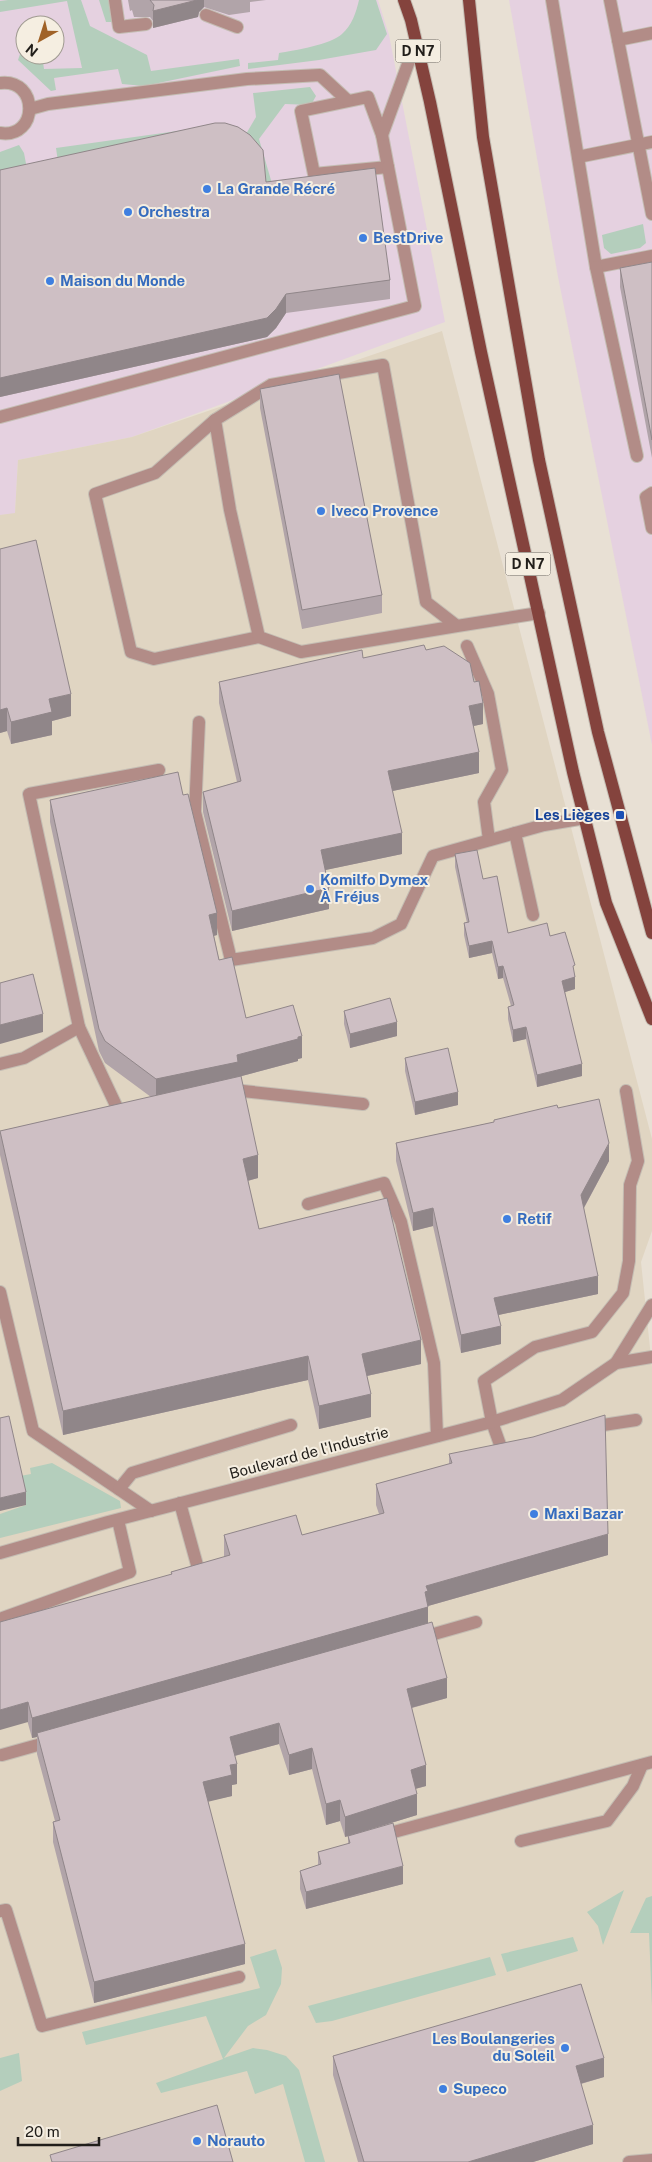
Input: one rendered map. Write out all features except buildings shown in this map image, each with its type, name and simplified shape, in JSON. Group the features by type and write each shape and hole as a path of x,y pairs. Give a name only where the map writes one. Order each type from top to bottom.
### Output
{"main road":[{"name":"D N7","path":"404,0 416,42 538,613 585,818 606,903 652,1019"},
{"name":"D N7","path":"469,0 483,137 540,460 598,732 652,933"}],"street":[{"path":"115,0 119,27 146,24"},
{"path":"552,0 596,267 637,456"},
{"path":"610,0 652,214"},
{"path":"206,15 237,27"},
{"path":"618,40 652,33"},
{"path":"382,135 416,42"},
{"path":"30,109 48,104 247,79 320,75 348,100"},
{"path":"0,133 11,133 18,130 28,117 30,109 25,94 20,88 1,81"},
{"path":"0,417 415,306 382,135 368,97 301,111 314,174 388,167"},
{"path":"578,157 652,142"},
{"path":"596,267 652,256"},
{"path":"457,626 426,602 383,364 271,385 215,420 155,473 95,494 131,652 154,658 259,637 301,652 538,613"},
{"path":"215,420 230,510 259,637"},
{"path":"652,493 646,497 652,528"},
{"path":"467,646 488,694 502,770 484,802 489,840"},
{"path":"199,722 196,812 232,960 373,938 401,924 432,856 544,825 585,818"},
{"path":"140,1112 121,1116 80,1027 29,794 159,770"},
{"path":"514,833 533,915"},
{"path":"0,1064 24,1058 80,1027"},
{"path":"215,1097 243,1091 363,1104"},
{"path":"520,1448 503,1453 492,1422 484,1381 535,1347 592,1332 623,1293 629,1261 630,1185 638,1161 626,1091"},
{"path":"308,1204 384,1183 401,1222 434,1363 437,1436"},
{"path":"0,1292 33,1431 151,1511"},
{"name":"Boulevard de l'Industrie","path":"0,1553 180,1503 492,1422 562,1400 616,1363 652,1305"},
{"name":"Boulevard de l'Industrie","path":"616,1363 652,1357"},
{"path":"581,1429 636,1420"},
{"path":"119,1489 132,1473 291,1425"},
{"path":"180,1503 200,1572"},
{"path":"0,1619 130,1572 118,1520"},
{"path":"409,1641 476,1622"},
{"path":"2,1755 68,1737"},
{"path":"366,1840 647,1764"},
{"path":"521,1841 607,1821 647,1764"},
{"path":"0,1911 6,1910 42,2026 239,1977"},
{"path":"628,2162 652,2160"}],"shaded area":[{"path":"0,0 378,0 389,35 445,322 132,437 18,460 15,514 0,515"},
{"path":"509,0 652,0 652,745 558,277"},
{"path":"442,331 652,1139 652,1231 641,1262 652,1367 652,2162 0,2162 0,515 15,513 18,460 132,437"}],"green space":[{"path":"81,0 90,26 147,55 151,71 239,59 240,66 144,86 122,84 118,69 54,78 56,90 51,91 23,65 43,65 44,69 82,68 67,1 0,12 0,1"},
{"path":"99,0 109,0 112,22 106,22"},
{"path":"359,0 376,0 387,34 376,50 319,60 248,69 248,63 278,60 279,53 293,51 337,38 351,23"},
{"path":"310,87 316,96 311,105 285,104 259,139 273,187 265,188 239,146 256,117 253,93"},
{"path":"213,126 58,162 56,148"},
{"path":"19,145 24,153 27,169 0,173 0,152"},
{"path":"643,224 646,243 640,248 611,254 604,248 602,235"},
{"path":"52,1463 120,1501 121,1508 0,1538 0,1514 26,1505 20,1476 31,1474 30,1468"},
{"path":"624,1890 603,1945 598,1926 587,1912"},
{"path":"652,1896 652,2006 649,1933 630,1933 646,1898"},
{"path":"573,1937 578,1951 507,1972 501,1954"},
{"path":"276,1949 282,1968 281,1984 266,2015 248,2026 224,2058 253,2048 286,2056 299,2070 325,2162 305,2162 283,2084 255,2094 247,2071 161,2093 156,2083 223,2059 206,2016 86,2045 82,2032 260,1988 250,1957"},
{"path":"490,1957 496,1975 332,2021 316,2023 308,2006"},
{"path":"19,2053 22,2081 0,2091 0,2058"}],"place":[{"name":"La Grande Récré","path":"207,189"},
{"name":"Orchestra","path":"128,212"},
{"name":"BestDrive","path":"363,238"},
{"name":"Maison du Monde","path":"50,281"},
{"name":"Iveco Provence","path":"321,511"},
{"name":"Les Lièges","path":"620,815"},
{"name":"Komilfo Dymex À Fréjus","path":"310,889"},
{"name":"Retif","path":"507,1219"},
{"name":"Maxi Bazar","path":"534,1514"},
{"name":"Les Boulangeries du Soleil","path":"565,2048"},
{"name":"Supeco","path":"443,2089"},
{"name":"Norauto","path":"197,2141"}]}
